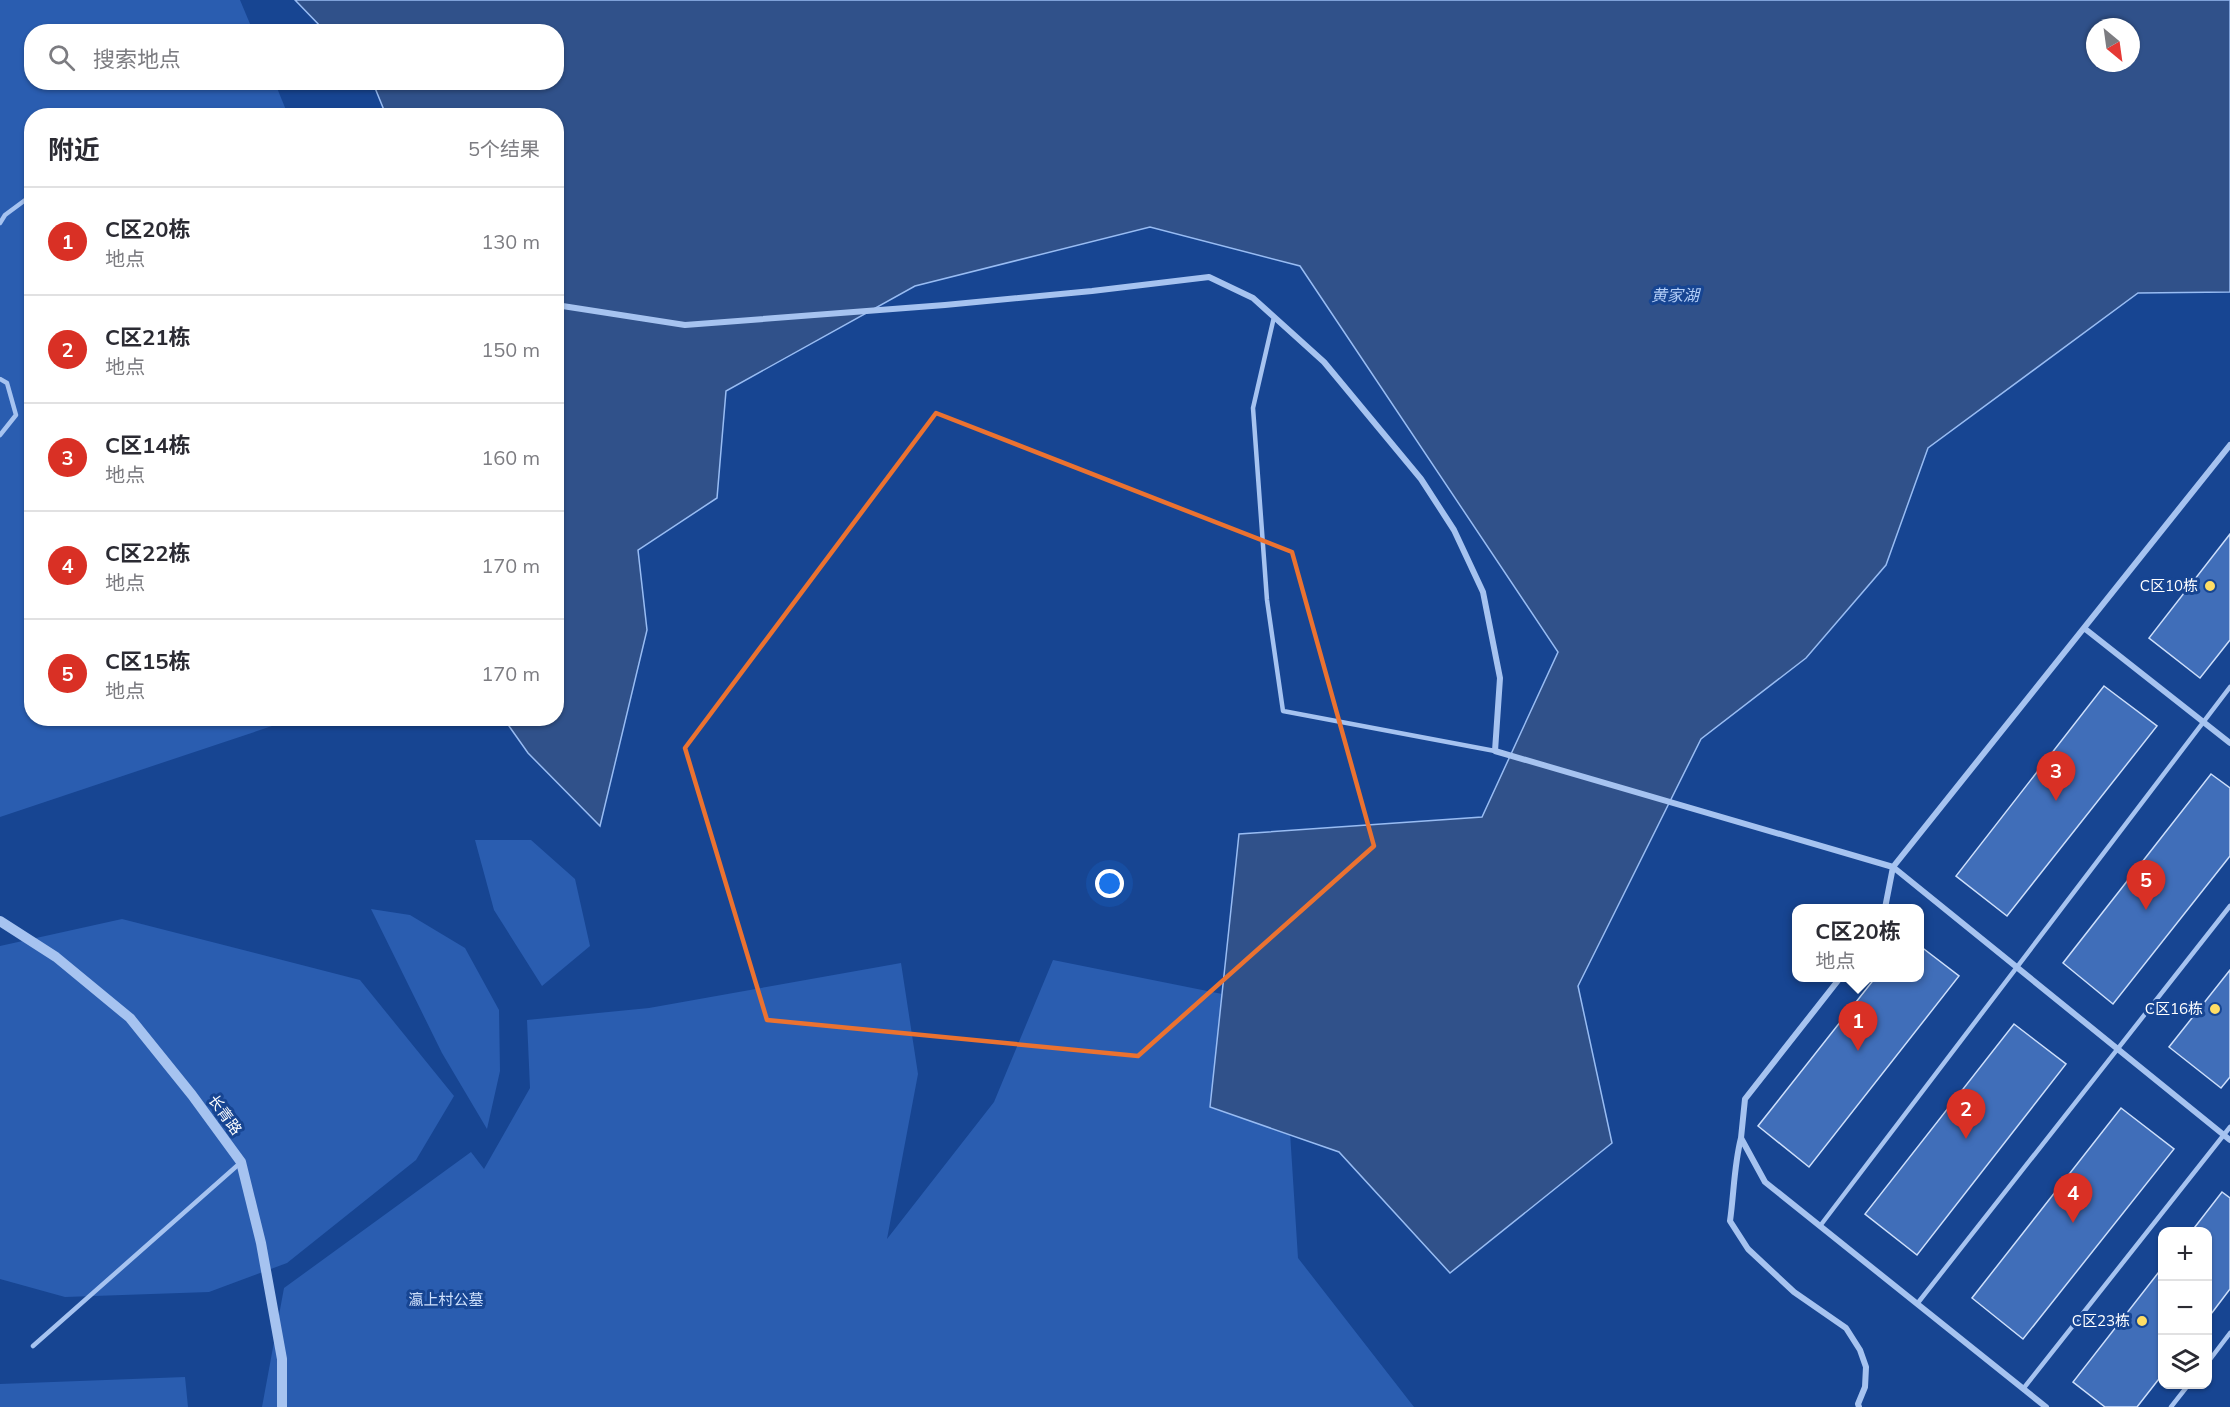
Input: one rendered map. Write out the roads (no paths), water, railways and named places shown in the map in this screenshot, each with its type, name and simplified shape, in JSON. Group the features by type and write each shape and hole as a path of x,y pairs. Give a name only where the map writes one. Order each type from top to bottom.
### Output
{"street":[{"path":"564,306 685,325 945,305 1209,277 1253,298 1324,362 1421,479 1454,530 1483,592 1500,678 1495,751 1893,867 2230,1140"},
{"path":"1886,904 1893,867 2230,445"},
{"path":"2084,628 2230,743"},
{"name":"长青路","path":"0,921 56,957 130,1018 192,1095 241,1162 261,1243 282,1359 282,1407"},
{"path":"1837,982 1745,1099 1741,1138 1735,1163 1730,1221 1748,1249 1794,1292 1846,1328 1860,1350 1866,1367 1864,1387 1858,1407"},
{"path":"1741,1138 1765,1182 2046,1407"}],"lane":[{"path":"0,223 6,215 24,201"},
{"path":"1274,317 1253,408 1267,600 1283,711 1495,751"},
{"path":"0,379 7,383 15,415 0,435"},
{"path":"1820,1226 2230,687"},
{"path":"1917,1304 2230,906"},
{"path":"2023,1389 2230,1127"},
{"path":"33,1346 241,1162"},
{"path":"2212,1357 2230,1334"},
{"path":"2171,1407 2185,1389"}],"water":[{"name":"黄家湖","path":"295,0 2230,0 2230,292 2138,293 1928,448 1886,565 1806,658 1701,739 1578,986 1612,1143 1450,1273 1339,1152 1210,1107 1239,834 1482,817 1558,652 1300,266 1150,227 915,286 726,391 717,498 638,550 647,630 600,826 528,753 509,726 564,726 564,108 383,108 376,90 564,90 564,24 318,24"}],"place":[{"name":"C区10栋","path":"2210,586"},
{"name":"C区14栋","path":"2056,801"},
{"name":"C区15栋","path":"2146,910"},
{"name":"C区16栋","path":"2215,1009"},
{"name":"C区20栋","path":"1858,1051"},
{"name":"C区21栋","path":"1966,1139"},
{"name":"C区22栋","path":"2073,1223"},
{"name":"C区23栋","path":"2142,1321"}],"park label":[{"name":"瀛上村公墓","path":"446,1300"}]}
